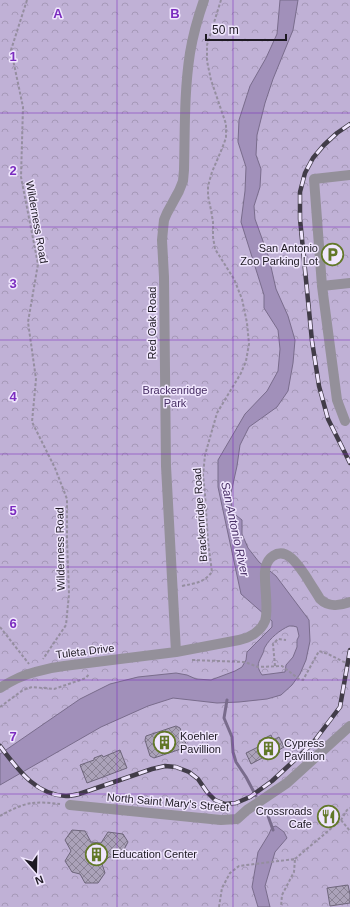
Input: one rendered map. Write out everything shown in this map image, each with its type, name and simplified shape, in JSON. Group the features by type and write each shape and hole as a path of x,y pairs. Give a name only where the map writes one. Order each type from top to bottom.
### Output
{"street":[{"name":"Red Oak Road","path":"179,652 166,448 162,230 167,213 183,181 186,90 189,59 204,0"},
{"path":"348,423 337,400 322,286 314,179 350,175"},
{"path":"322,286 350,283"},
{"name":"Tuleta Drive","path":"0,688 35,672 64,666 179,652 244,639 256,633 265,622 265,567 270,558 278,553 288,555 297,563 323,602 334,605 341,605 350,602"},
{"name":"North Saint Mary's Street","path":"70,806 221,820 237,819 247,810 287,783 350,726"}],"path":[{"name":"Wilderness Road","path":"27,0 11,50 23,107 22,177 38,264 28,322 36,379 32,422 55,468 67,499 69,594 66,625 35,672"},
{"name":"Brackenridge Road","path":"182,586 194,584 206,579 212,572 208,542 206,495 203,476 205,455 217,413 241,373 246,361 248,344 247,323 242,299 234,279 215,249 213,222 208,196 208,186 212,172 226,138 226,124 211,80 207,61 207,45 221,0"},
{"path":"0,627 35,672"},
{"path":"275,666 273,644 278,639 286,640"},
{"path":"179,652 182,660 245,662 258,666 282,666 284,669 303,680 320,651 350,665"},
{"path":"0,707 23,690 32,687 54,689 86,678 90,671"},
{"path":"0,816 31,803 70,806"},
{"path":"219,907 222,888 230,873 239,866 295,860 341,820 350,808"},
{"path":"341,820 350,831"},
{"path":"281,907 282,895 294,872 295,860"}],"green space":[{"name":"Brackenridge Park","path":"0,0 350,0 350,907 0,907"}],"water":[{"name":"San Antonio River","path":"280,0 298,0 293,30 273,79 257,135 256,155 261,169 260,187 254,206 255,219 269,258 276,289 288,316 295,340 293,363 288,391 277,407 249,427 240,445 231,493 232,512 242,520 242,534 248,548 259,562 276,576 309,620 310,641 306,660 300,674 292,685 281,695 267,699 217,703 173,698 148,706 101,727 0,785 0,754 80,699 110,684 138,677 176,673 187,675 196,679 211,680 235,671 242,667 246,660 247,652 272,627 272,621 241,594 218,487 218,460 245,414 267,391 278,371 280,349 278,330 264,308 264,295 241,222 246,167 238,142 239,120 250,86 266,58 277,34","holes":["289,626 297,627 299,636 297,640 297,647 293,657 286,665 285,672 262,675 258,664 265,647 272,637"]},
{"path":"276,826 284,832 287,838 275,852 265,886 270,907 258,907 252,887 258,852 272,827"}],"building":[{"name":"Koehler Pavillion","path":"176,726 180,728 186,744 184,748 154,758 150,756 145,740 146,736"},
{"name":"Cypress Pavillion","path":"271,735 273,740 279,737 284,747 279,750 280,752 268,758 266,756 251,764 246,753 262,745 259,741"},
{"path":"120,750 127,768 87,783 80,765 94,760 94,758 102,755 103,757"},
{"name":"Crossroads Cafe","path":"331,809 336,816 326,824 321,817"},
{"name":"Education Center","path":"72,830 85,831 91,842 101,843 108,832 123,834 128,842 120,857 109,857 102,864 105,873 98,883 85,883 80,874 72,872 65,861 71,851 65,840"},
{"path":"348,885 350,903 330,906 327,888"}],"waterway":[{"path":"227,700 224,718 232,737 233,752 236,762 256,796"},
{"path":"267,813 273,830"}],"railway":[{"path":"350,124 337,133 313,158 305,173 300,192 300,219 312,341 319,386 328,419 350,463"},
{"path":"0,746 20,771 36,786 55,794 66,796 79,794 165,766 176,767 189,772 198,779 215,800 225,804 236,803 250,797 272,781 312,744 340,707 350,650"}],"place":[{"name":"San Antonio Zoo Parking Lot","path":"333,254"},
{"name":"Koehler Pavillion","path":"165,742"},
{"name":"Cypress Pavillion","path":"268,749"},
{"name":"Crossroads Cafe","path":"328,817"},
{"name":"Education Center","path":"96,854"}]}
